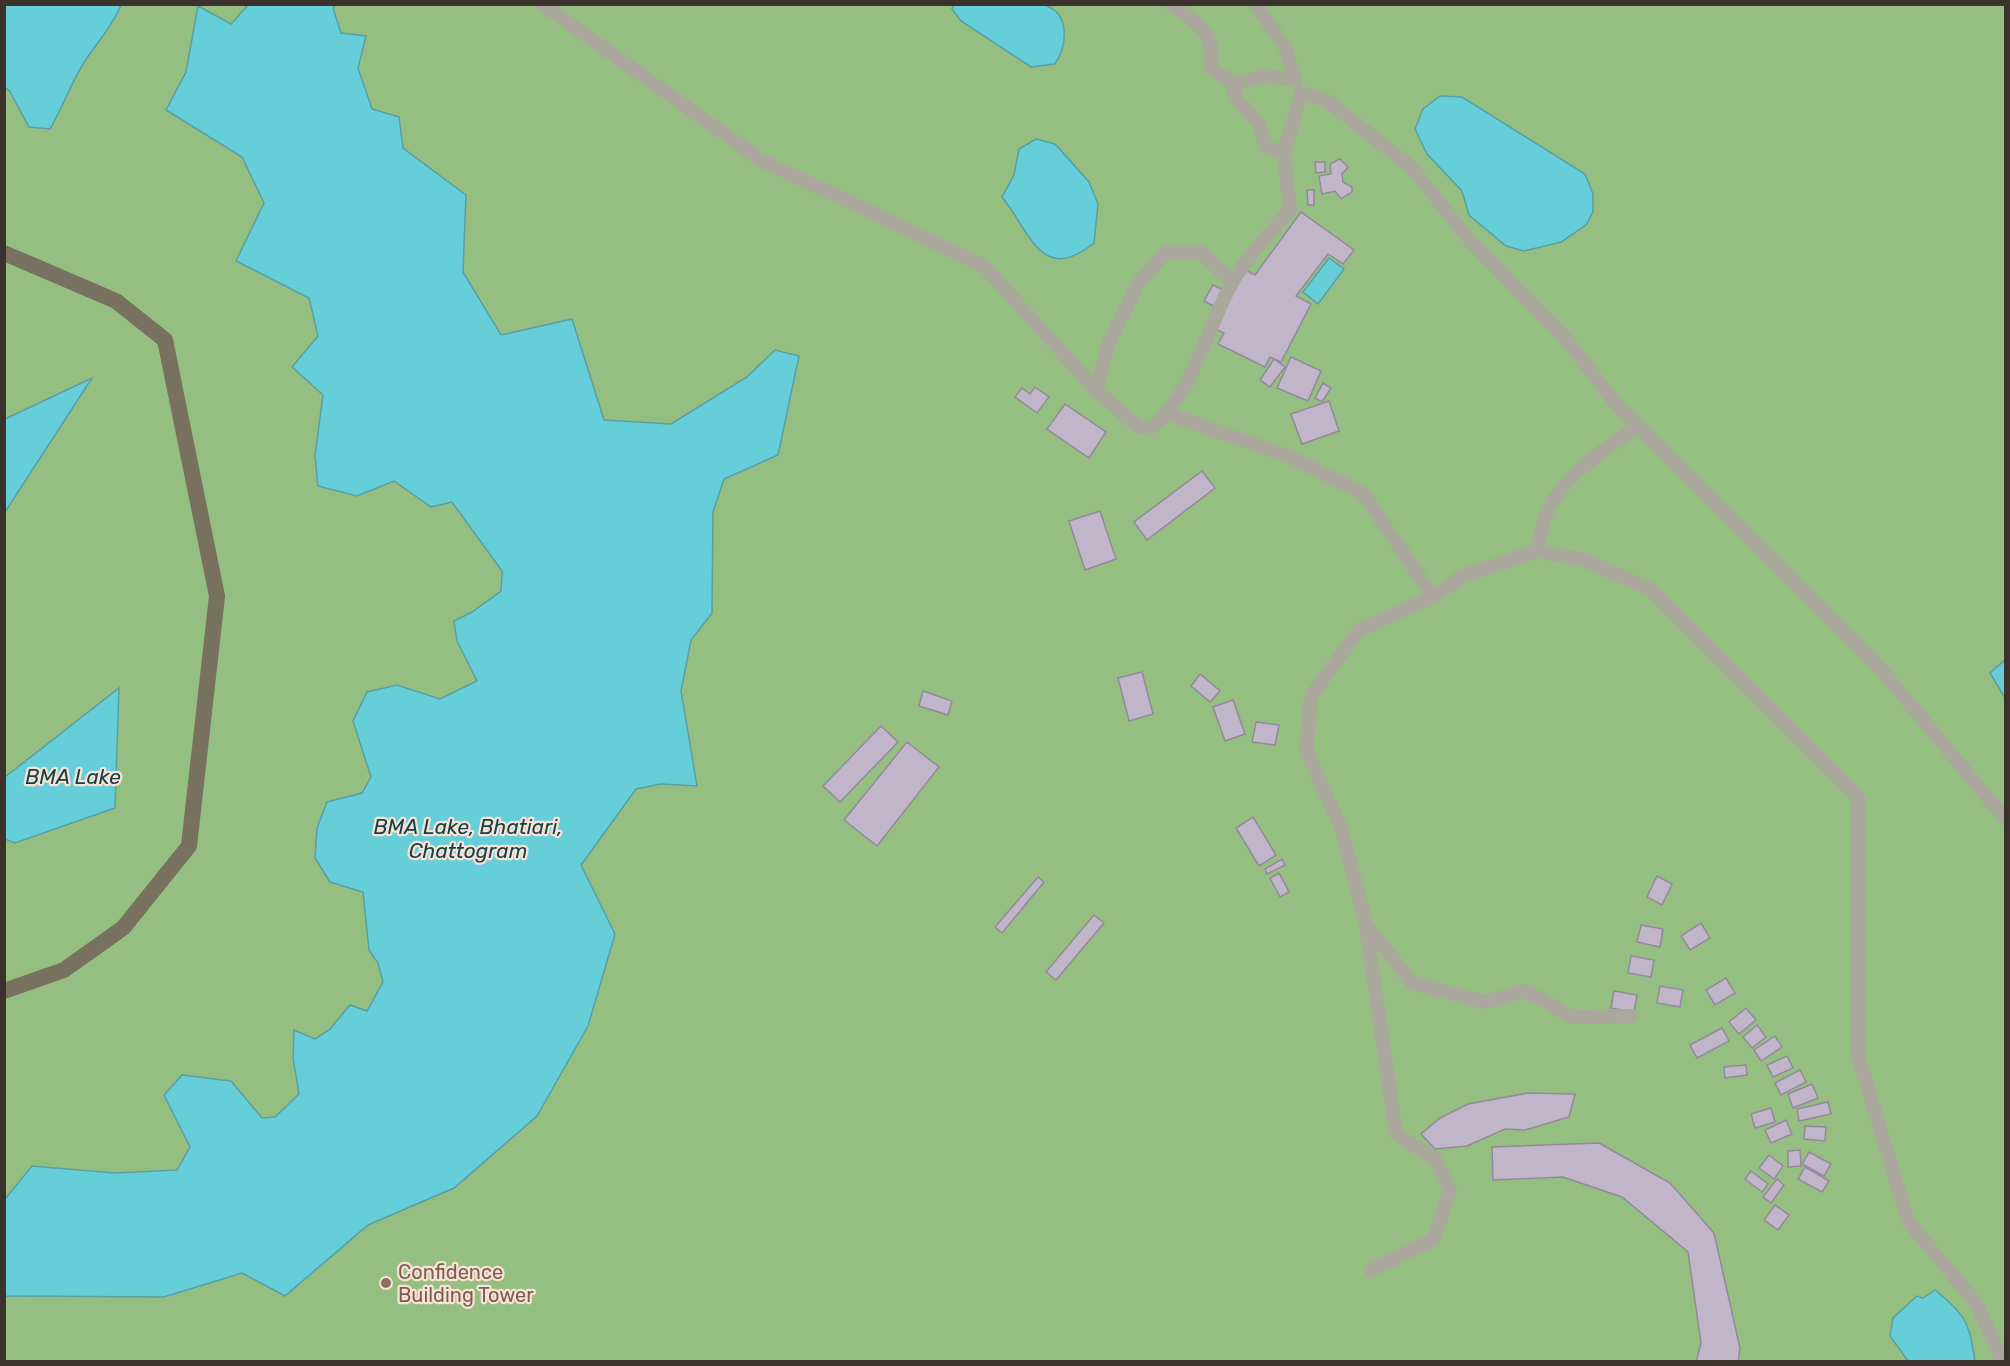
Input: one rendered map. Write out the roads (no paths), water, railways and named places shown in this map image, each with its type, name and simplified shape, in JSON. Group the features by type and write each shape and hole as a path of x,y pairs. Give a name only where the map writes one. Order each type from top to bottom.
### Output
{"main road":[{"path":"4,253 117,301 165,340 217,596 189,846 123,928 64,970 4,992"}],"street":[{"path":"542,4 761,160 984,266 1096,390 1138,427 1151,428 1168,414 1197,362 1232,281 1290,210 1284,153 1299,87 1284,45 1255,4"},
{"path":"1171,4 1207,33 1213,52 1210,67 1234,84"},
{"path":"1234,84 1264,76 1299,87 1326,100 1411,167 1471,242 1566,339 1616,404 1880,668 2006,820"},
{"path":"1234,84 1233,96 1259,124 1266,147 1284,153"},
{"path":"1096,390 1108,345 1137,285 1166,252 1200,252 1232,281"},
{"path":"1168,414 1288,456 1363,493 1433,597"},
{"path":"1537,551 1548,510 1570,480 1602,450 1639,426"},
{"path":"1371,1270 1434,1239 1450,1190 1435,1159 1396,1134 1366,924 1342,830 1306,750 1311,696 1359,630 1433,597 1463,576 1537,551 1585,560 1651,590 1858,797 1858,1056 1908,1221 1976,1303 2003,1362"},
{"path":"1366,924 1413,983 1484,1002 1526,991 1572,1017 1631,1016"}],"water":[{"path":"1027,3 1044,5 1053,9 1063,22 1064,40 1059,57 1055,64 1031,67 961,21 952,9 954,5"},
{"path":"4,5 121,5 80,69 50,129 29,127 9,90 5,88"},
{"name":"BMA Lake, Bhatiari, Chattogram","path":"248,5 335,5 333,8 341,33 366,36 358,68 372,109 399,117 403,148 466,195 463,272 501,335 572,319 604,420 671,424 747,377 775,350 799,356 778,455 724,479 713,512 712,613 691,640 681,691 697,786 661,784 636,789 581,865 615,934 588,1026 537,1116 454,1188 368,1225 285,1296 242,1273 164,1297 5,1296 5,1199 32,1166 115,1173 177,1170 190,1147 164,1095 182,1075 231,1081 262,1118 275,1117 299,1094 293,1058 294,1030 315,1039 329,1030 350,1005 367,1011 383,982 378,963 369,950 363,892 330,882 315,858 317,828 327,802 362,793 371,777 353,721 367,692 397,685 440,699 477,681 457,641 454,621 472,612 501,591 502,571 452,502 431,507 394,481 357,496 318,486 315,456 323,395 292,367 318,336 309,298 236,261 264,203 242,157 166,110 186,72 198,6 231,24"},
{"path":"1440,96 1462,97 1585,174 1593,194 1593,212 1586,225 1561,242 1524,251 1506,246 1469,215 1462,191 1427,154 1415,129 1423,109"},
{"path":"1036,139 1055,144 1089,182 1098,204 1094,243 1076,255 1061,259 1049,256 1039,249 1002,197 1014,175 1019,149"},
{"path":"1329,258 1344,269 1318,304 1303,292"},
{"path":"92,378 5,512 5,419"},
{"path":"2005,660 2005,698 1990,673"},
{"name":"BMA Lake","path":"119,688 115,808 15,843 5,839 5,777"},
{"path":"1935,1290 1960,1313 1964,1320 1971,1337 1975,1361 1908,1361 1890,1336 1893,1318 1917,1296 1923,1298"}],"place":[{"name":"Confidence Building Tower","path":"386,1283"}]}
